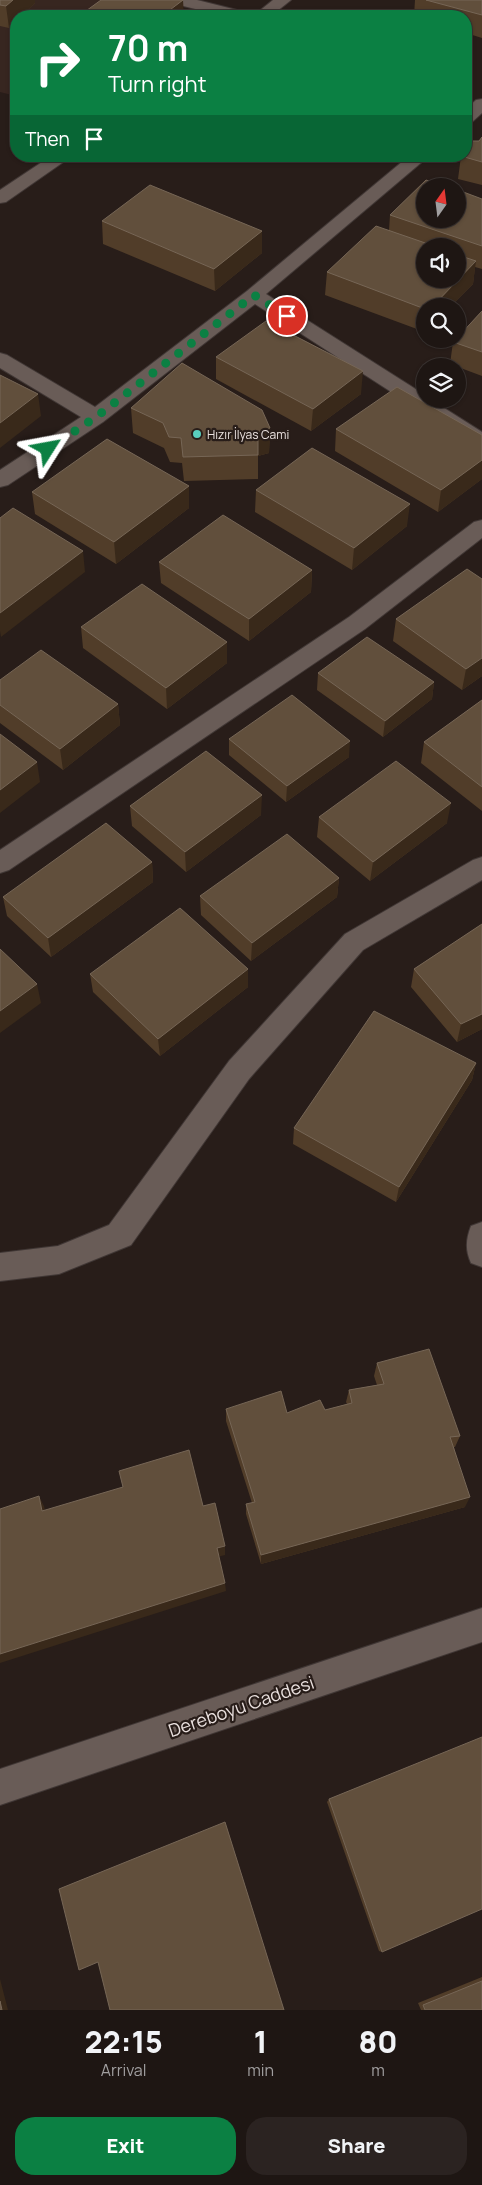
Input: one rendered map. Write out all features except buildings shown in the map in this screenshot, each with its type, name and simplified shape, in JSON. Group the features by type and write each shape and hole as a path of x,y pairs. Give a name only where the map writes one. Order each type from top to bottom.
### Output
{"street":[{"path":"177,0 218,10"},
{"path":"269,10 283,0"},
{"path":"0,198 55,162"},
{"path":"0,480 96,417 254,295 413,162"},
{"path":"254,295 482,441"},
{"path":"0,359 96,417"},
{"path":"0,863 357,623 482,527"},
{"path":"0,1267 59,1260 120,1235 239,1070 354,942 482,867"},
{"path":"482,1236 482,1254"},
{"name":"Dereboyu Caddesi","path":"0,1787 482,1625"}],"shaded area":[{"path":"0,0 134,0 171,10 10,10 10,94 0,92"}],"place":[{"name":"Hızır İlyas Cami","path":"197,434"}],"route":[{"path":"48,449 96,417 254,295 287,316"}]}
